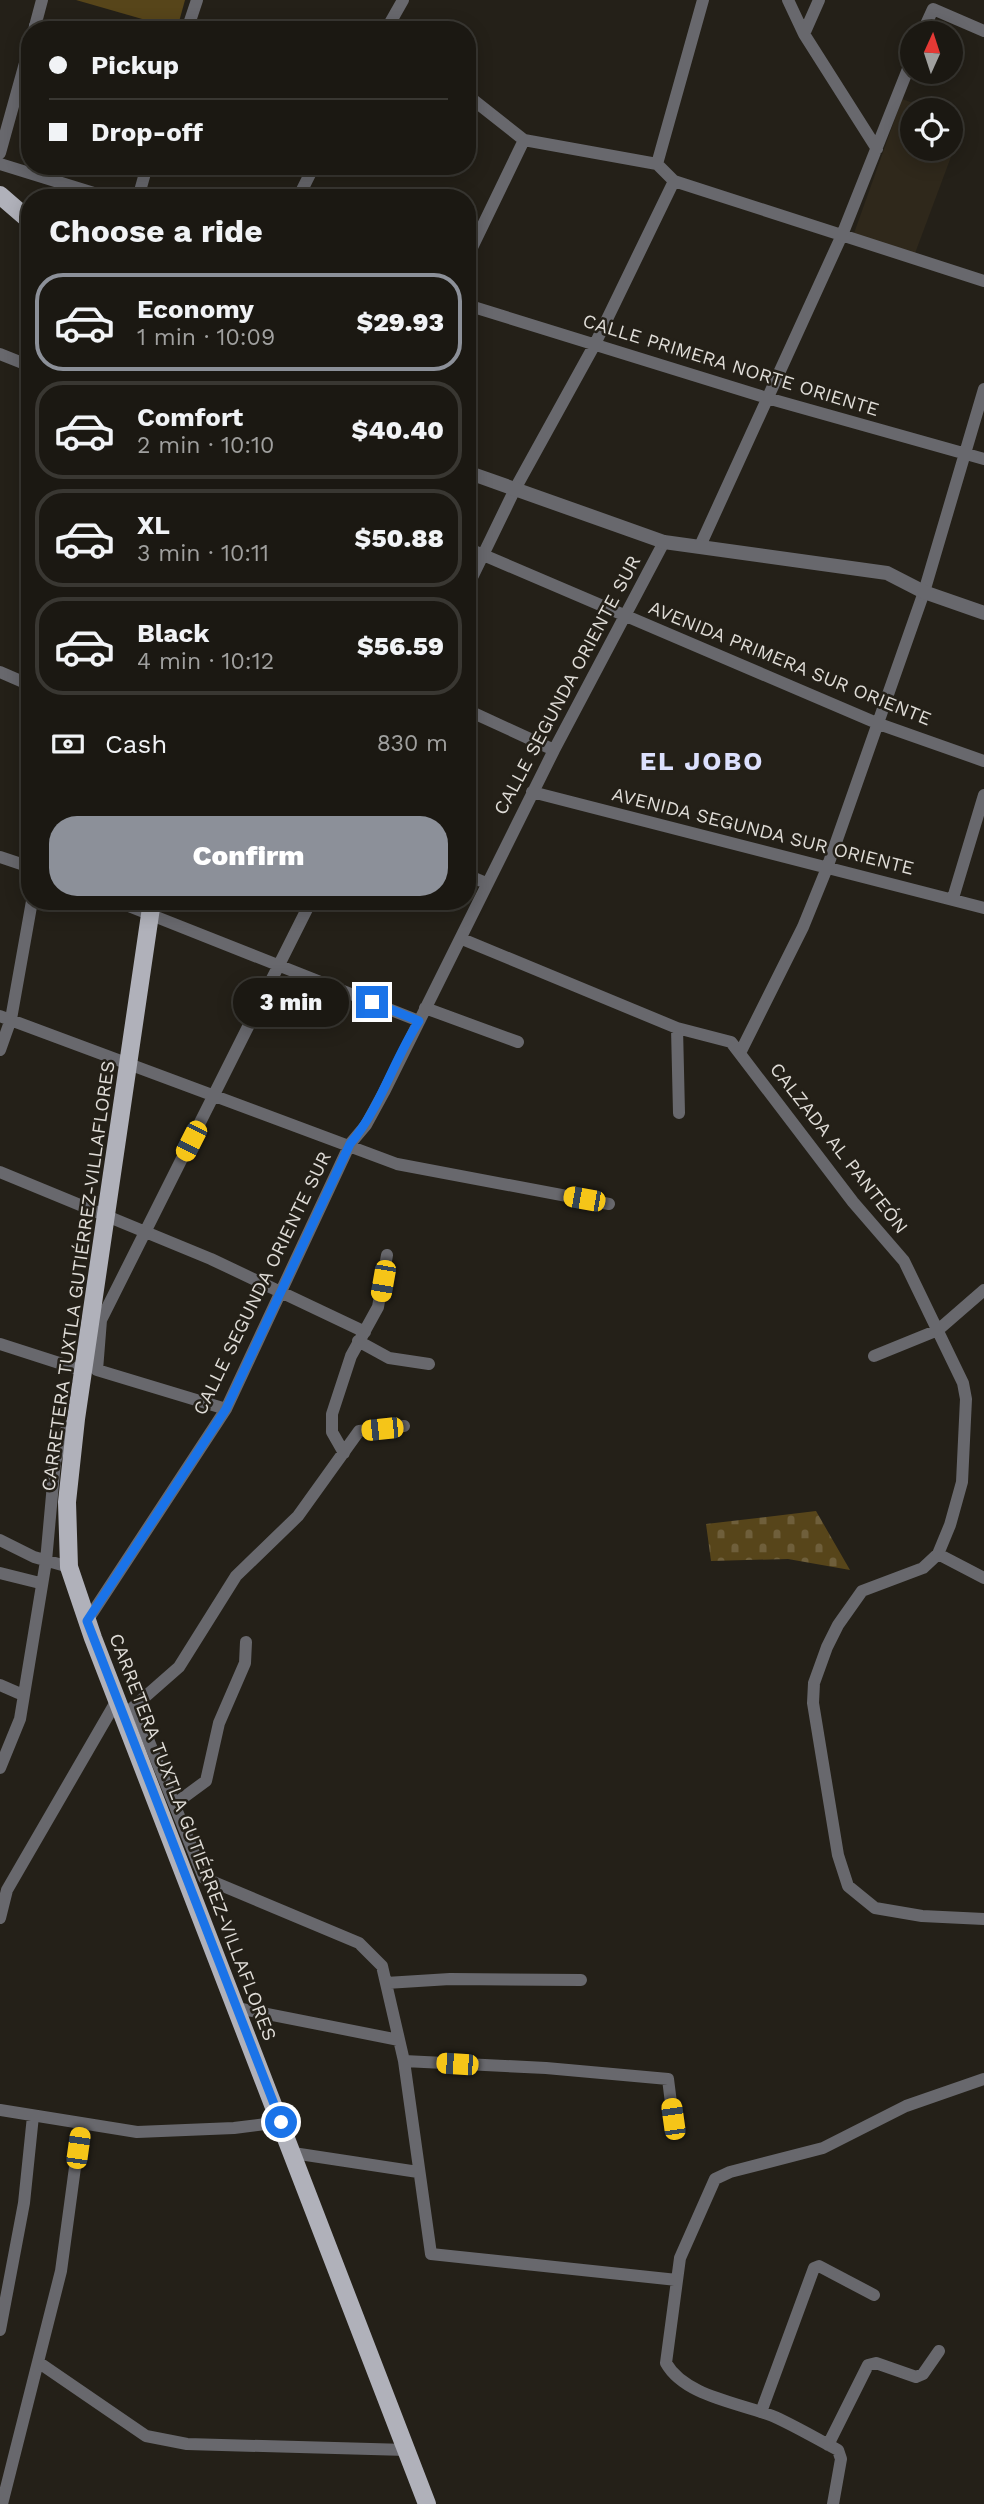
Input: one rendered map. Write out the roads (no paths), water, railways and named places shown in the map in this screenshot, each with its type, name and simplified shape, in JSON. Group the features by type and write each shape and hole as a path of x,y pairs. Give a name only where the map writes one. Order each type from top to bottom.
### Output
{"main road":[{"path":"0,195 21,213"},
{"name":"CARRETERA TUXTLA GUTIÉRREZ-VILLAFLORES","path":"151,910 107,1214 91,1371 76,1419 67,1502 69,1567 87,1621 125,1707 196,1901 427,2504"}],"street":[{"path":"37,21 42,0"},
{"path":"190,21 197,0"},
{"path":"391,21 402,0"},
{"path":"657,164 703,0"},
{"path":"788,0 804,34 877,149"},
{"path":"804,34 819,0"},
{"path":"928,21 933,9 961,21"},
{"path":"963,22 984,31"},
{"path":"0,153 21,77"},
{"path":"700,546 842,235 902,84"},
{"path":"476,102 524,140 657,164 674,181 984,281"},
{"path":"476,239 524,140"},
{"path":"0,164 21,170"},
{"path":"36,175 81,189"},
{"path":"476,569 515,489 595,344 674,181"},
{"name":"CALLE PRIMERA NORTE ORIENTE","path":"476,308 767,398 984,459"},
{"path":"1,359 21,364"},
{"path":"740,1053 803,927 827,868 924,592 984,389"},
{"path":"476,474 664,542 887,573 924,592 984,613"},
{"name":"CALLE SEGUNDA ORIENTE SUR","path":"476,906 532,792 664,542"},
{"name":"AVENIDA PRIMERA SUR ORIENTE","path":"476,552 879,724 984,761"},
{"path":"0,672 21,681"},
{"path":"476,714 554,750"},
{"name":"AVENIDA SEGUNDA SUR ORIENTE","path":"532,792 984,908"},
{"path":"953,898 984,795"},
{"path":"0,857 21,864"},
{"path":"476,879 486,883"},
{"path":"0,1049 30,910"},
{"path":"156,910 280,965 419,1021"},
{"path":"96,1322 307,910"},
{"name":"CALLE SEGUNDA ORIENTE SUR","path":"87,1621 226,1409 350,1144 378,1103 474,910"},
{"name":"CALZADA AL PANTEÓN","path":"462,939 677,1028 732,1042 853,1202 904,1261 963,1383 966,1399 962,1482 950,1525 938,1554"},
{"path":"425,1008 518,1042"},
{"path":"5,1017 213,1097 350,1144 397,1164 609,1204"},
{"path":"677,1028 679,1113"},
{"path":"0,1172 145,1230 279,1291 361,1337 389,1358 429,1364"},
{"path":"344,1452 332,1432 332,1415 361,1337 378,1307 387,1255"},
{"path":"874,1356 938,1330 984,1290"},
{"path":"0,1344 226,1409"},
{"path":"0,1768 20,1719 40,1583 46,1561 55,1462 63,1434 76,1419"},
{"path":"0,1918 7,1890 125,1707 179,1667 202,1635 215,1606 236,1576 298,1516 359,1431 404,1426"},
{"path":"0,1540 46,1561 69,1567"},
{"path":"984,1578 938,1554 923,1568 862,1591 838,1625 814,1683 816,1731 838,1855 848,1886 875,1908 922,1916 984,1919"},
{"path":"0,1573 40,1583"},
{"path":"176,1802 206,1781 219,1723 245,1663 246,1642"},
{"path":"0,1685 23,1695"},
{"path":"125,1707 176,1802 204,1878 196,1901"},
{"path":"204,1878 359,1943 382,1966 404,2061 431,2254 677,2280"},
{"path":"386,1983 450,1979 581,1980"},
{"path":"237,2008 399,2040"},
{"path":"404,2061 546,2068 668,2079 673,2119"},
{"path":"833,2504 841,2459 838,2450 761,2412 697,2389 672,2374 666,2363 680,2258 715,2179 740,2169 823,2148 906,2106 984,2079"},
{"path":"0,2110 137,2132 234,2129 281,2122"},
{"path":"0,2330 24,2203 33,2116"},
{"path":"2,2504 61,2271 81,2123"},
{"path":"293,2153 418,2172"},
{"path":"761,2412 814,2268 819,2266 874,2295"},
{"path":"828,2445 868,2365 876,2363 916,2377 923,2374 939,2351"},
{"path":"38,2362 146,2436 187,2444 407,2450"}],"district":[{"name":"EL JOBO","path":"702,761"}]}
